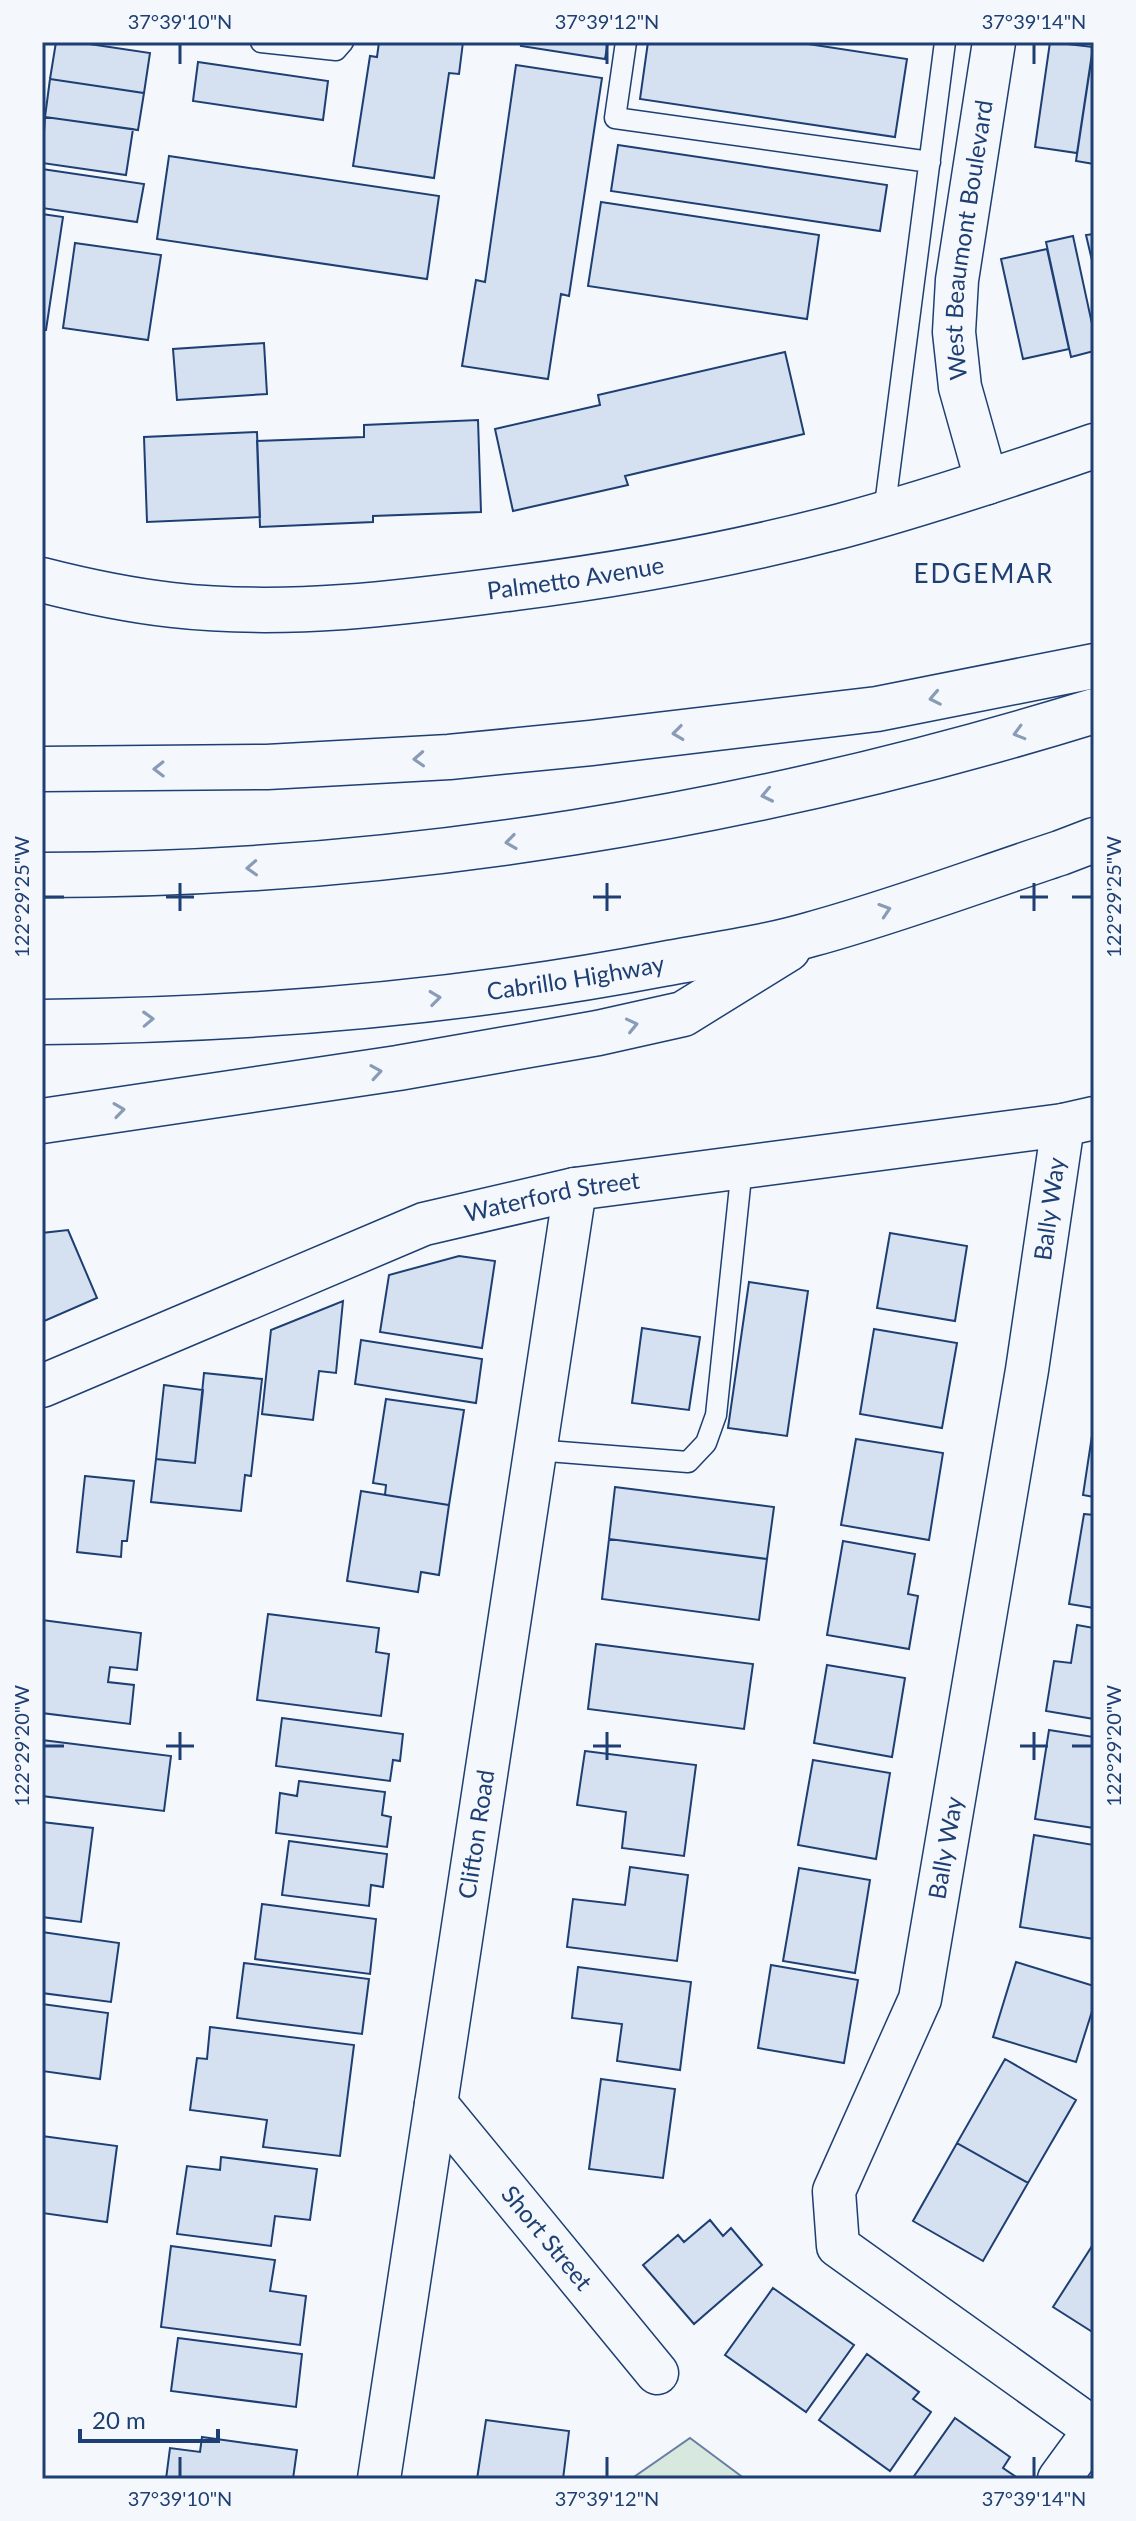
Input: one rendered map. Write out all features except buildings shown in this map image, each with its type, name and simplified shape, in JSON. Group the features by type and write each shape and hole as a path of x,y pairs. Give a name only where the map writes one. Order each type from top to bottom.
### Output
{"main road":[{"name":"Palmetto Avenue","path":"42,580 95,593 173,605 253,610 343,607 433,599 683,561 841,526 987,483 1094,446"},
{"path":"42,769 267,767 481,754 877,709 1094,666"},
{"path":"42,875 285,867 472,847 582,831 683,813 852,776 973,746 1094,711"},
{"name":"Cabrillo Highway","path":"42,1022 193,1018 388,1004 585,979 811,935 1094,840"},
{"path":"42,1121 398,1068 598,1033 683,1014 811,935"}],"street":[{"name":"West Beaumont Boulevard","path":"987,483 960,387 954,332 957,280 994,42"},
{"name":"Waterford Street","path":"42,1386 424,1224 575,1189 1078,1121"},
{"name":"Bally Way","path":"1078,1121 1027,1370 920,1999 834,2191 838,2246 1094,2430"},
{"name":"Clifton Road","path":"379,2479 575,1189"},
{"name":"Short Street","path":"436,2104 657,2373"},
{"path":"1059,2479 1094,2430"}],"lane":[{"path":"261,42 336,50 343,42"},
{"path":"626,42 615,118 930,162"},
{"path":"884,513 945,42"},
{"path":"535,1450 688,1462 706,1443 716,1415 742,1167"}],"shaded area":[{"path":"690,2438 745,2479 631,2479"}],"district":[{"name":"EDGEMAR","path":"984,574"}]}
